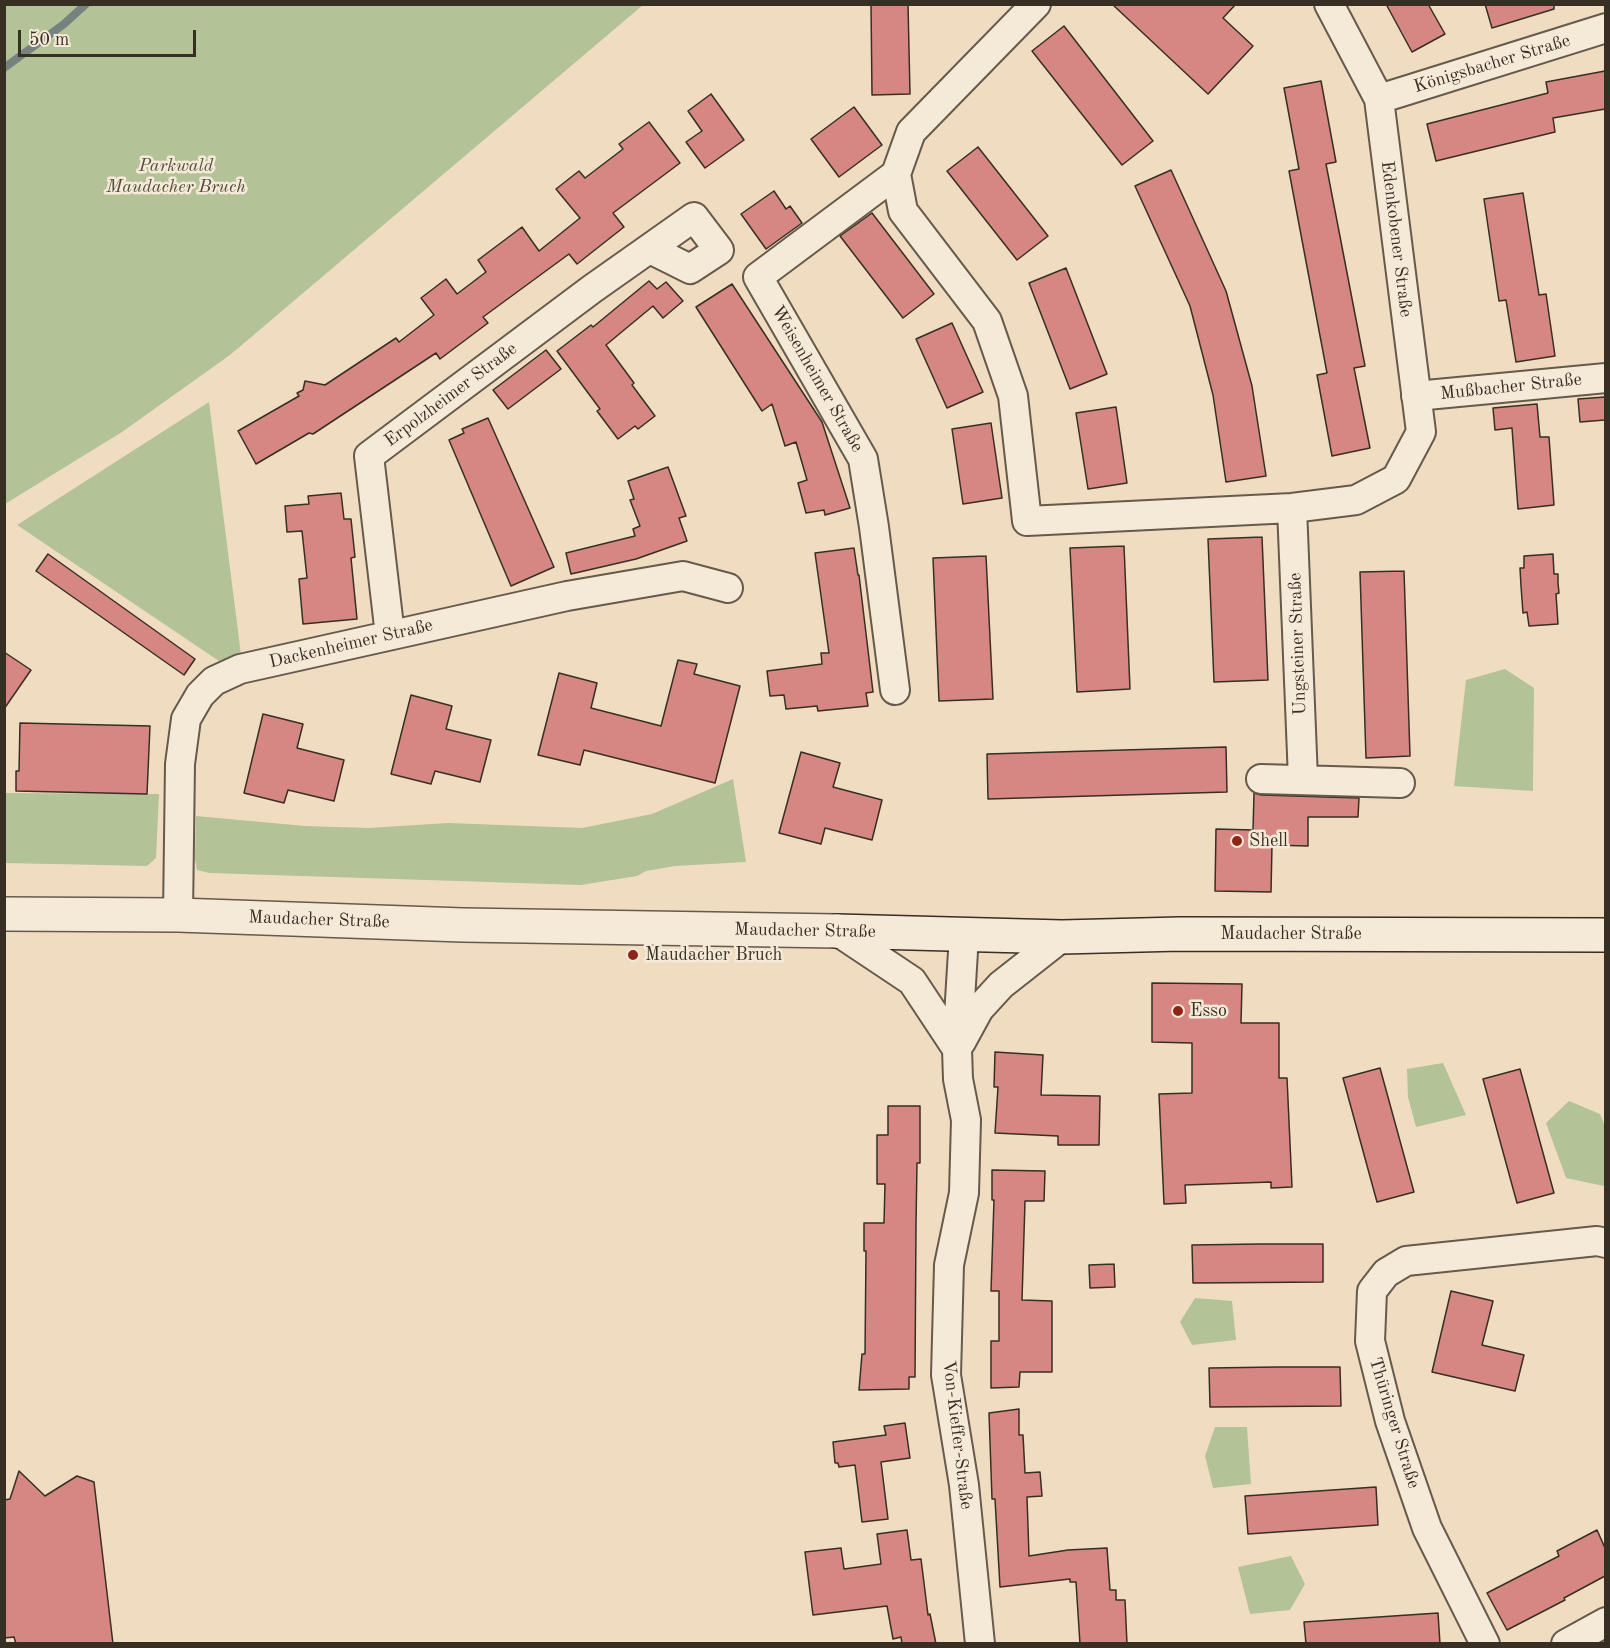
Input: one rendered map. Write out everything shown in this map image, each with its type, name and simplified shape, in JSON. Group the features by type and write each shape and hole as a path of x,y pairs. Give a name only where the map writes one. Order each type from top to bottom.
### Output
{"street":[{"path":"1036,4 911,132 896,174 903,211 987,321 1013,396 1027,521 1292,508"},
{"name":"Edenkobener Straße","path":"1292,508 1356,500 1396,479 1421,432 1379,99 1329,4"},
{"name":"Königsbacher Straße","path":"1379,99 1605,28"},
{"name":"Weisenheimer Straße","path":"895,690 863,459 758,277 896,174"},
{"name":"Erpolzheimer Straße","path":"390,635 369,456 650,249"},
{"name":"Mußbacher Straße","path":"1416,396 1605,378"},
{"name":"Ungsteiner Straße","path":"1292,508 1303,780"},
{"name":"Dackenheimer Straße","path":"178,915 180,764 186,719 200,695 214,681 240,669 567,596 683,576 728,588"},
{"path":"1261,778 1400,783"},
{"name":"Maudacher Straße","path":"4,914 178,915 475,925 1062,937 1180,934 1605,935"},
{"path":"837,931 912,981 957,1049 979,1009 1001,986 1062,937"},
{"name":"Von-Kieffer-Straße","path":"964,935 957,1049 958,1079 966,1120 964,1193 949,1265 946,1375 964,1485 980,1644"},
{"name":"Thüringer Straße","path":"1485,1644 1427,1528 1390,1421 1370,1341 1372,1291 1386,1273 1406,1261 1597,1241 1605,1243"},
{"path":"1566,1644 1605,1622"}],"green space":[{"name":"Parkwald Maudacher Bruch","path":"5,4 643,5 230,355 122,432 5,504"},
{"path":"209,402 241,655 219,661 17,525"},
{"path":"1505,669 1534,688 1533,791 1454,786 1466,680"},
{"path":"733,779 746,862 675,866 646,871 637,876 581,885 209,873 197,870 195,859 196,816 305,826 368,828 448,823 582,828 652,814"},
{"path":"5,793 159,794 156,858 147,866 5,863"},
{"path":"1443,1063 1466,1115 1416,1127 1408,1097 1407,1069"},
{"path":"1569,1101 1600,1114 1605,1126 1606,1181 1604,1186 1566,1178 1546,1123"},
{"path":"1195,1298 1232,1301 1236,1340 1192,1345 1180,1322"},
{"path":"1215,1427 1247,1427 1251,1484 1213,1488 1205,1456"},
{"path":"1291,1556 1305,1584 1290,1610 1250,1614 1238,1567"}],"building":[{"path":"871,4 908,4 910,94 872,95"},
{"path":"1112,4 1236,4 1223,18 1253,46 1208,94"},
{"path":"1386,4 1428,4 1445,34 1412,52"},
{"path":"1485,4 1554,4 1554,9 1492,28"},
{"path":"1064,26 1153,141 1122,165 1032,51"},
{"path":"1605,71 1605,109 1553,118 1555,132 1436,161 1427,124 1548,93 1546,82"},
{"path":"1321,81 1336,162 1326,164 1365,366 1354,368 1370,448 1332,456 1317,375 1327,373 1289,171 1299,169 1284,88"},
{"path":"711,94 744,140 705,168 686,142 702,131 688,111"},
{"path":"854,107 882,145 839,177 811,139"},
{"path":"649,122 680,163 613,213 624,227 577,264 569,254 483,317 488,323 440,359 436,353 313,434 309,433 256,464 238,431 299,396 297,393 303,390 305,381 325,385 396,338 399,342 434,315 421,298 446,279 457,294 486,272 478,260 522,227 539,251 580,218 556,189 579,171 585,178 623,149 619,144"},
{"path":"978,147 1048,236 1017,260 947,171"},
{"path":"1171,170 1226,291 1252,386 1266,476 1226,482 1213,395 1190,306 1135,186"},
{"path":"774,191 786,209 790,206 802,223 766,249 741,214"},
{"path":"1523,193 1539,295 1546,294 1555,356 1516,362 1506,300 1499,301 1484,199"},
{"path":"872,213 934,294 903,318 840,236"},
{"path":"1066,268 1107,374 1070,389 1029,283"},
{"path":"649,281 657,289 666,282 683,301 663,318 653,306 606,345 655,416 638,429 635,426 618,439 597,411 600,409 557,351 591,325 593,327"},
{"path":"732,284 822,422 850,508 825,515 824,510 806,513 798,483 807,480 796,442 785,446 772,404 762,411 696,307"},
{"path":"952,323 983,392 947,408 916,339"},
{"path":"546,350 561,369 508,409 493,390"},
{"path":"1605,397 1605,420 1580,422 1578,399"},
{"path":"1537,404 1540,437 1549,437 1554,505 1518,509 1512,428 1495,430 1493,408"},
{"path":"1116,407 1127,483 1088,489 1076,413"},
{"path":"488,418 554,567 511,586 449,440 464,433 462,429"},
{"path":"991,423 1002,498 963,504 952,429"},
{"path":"668,467 686,516 679,518 687,541 636,559 571,574 566,553 635,536 633,529 640,526 630,500 634,499 628,481"},
{"path":"341,493 344,519 351,519 355,557 351,558 357,619 303,624 299,579 307,578 302,531 287,532 285,506 309,504 308,496"},
{"path":"1262,537 1268,680 1214,682 1208,539"},
{"path":"1124,546 1130,689 1077,692 1070,548"},
{"path":"854,548 873,692 866,693 868,706 818,711 817,706 786,709 784,695 770,696 767,671 822,664 821,653 829,653 815,553"},
{"path":"48,554 195,659 184,675 36,571"},
{"path":"1553,554 1554,574 1558,574 1559,593 1556,594 1558,624 1529,626 1527,612 1523,613 1521,586 1520,568 1524,568 1524,556"},
{"path":"986,556 993,699 939,701 933,558"},
{"path":"1404,571 1410,756 1366,758 1360,572"},
{"path":"4,652 31,670 4,709"},
{"path":"678,660 697,664 694,674 740,686 715,783 584,750 580,765 538,755 559,673 597,683 591,708 661,726"},
{"path":"411,695 452,706 446,729 491,740 480,782 435,771 431,784 391,774"},
{"path":"263,714 303,724 297,748 344,760 334,801 288,790 284,803 244,793"},
{"path":"20,723 150,726 147,794 16,791 16,771 19,771"},
{"path":"1226,747 1227,792 988,799 987,754"},
{"path":"801,752 840,763 833,787 882,800 872,840 825,828 821,844 779,833"},
{"path":"1254,793 1359,798 1358,817 1308,817 1308,846 1272,845 1271,892 1215,891 1216,829 1253,830"},
{"path":"1152,983 1242,984 1241,1023 1279,1023 1279,1078 1287,1078 1292,1187 1271,1188 1271,1182 1185,1185 1186,1203 1164,1204 1159,1094 1192,1093 1192,1043 1152,1042"},
{"path":"995,1052 1043,1055 1041,1095 1100,1096 1099,1145 1058,1145 1058,1136 995,1133 998,1087 994,1087"},
{"path":"1380,1068 1414,1192 1377,1202 1343,1078"},
{"path":"1520,1069 1554,1193 1517,1203 1483,1079"},
{"path":"888,1106 920,1106 920,1163 917,1163 915,1377 909,1377 909,1389 859,1390 862,1354 865,1354 864,1223 884,1223 885,1184 877,1184 877,1135 888,1135"},
{"path":"992,1170 1045,1171 1044,1201 1025,1201 1022,1300 1052,1301 1052,1372 1020,1372 1019,1387 991,1388 991,1341 999,1341 999,1291 991,1291 994,1200 992,1200"},
{"path":"1323,1244 1323,1282 1193,1283 1192,1245"},
{"path":"1114,1264 1115,1287 1090,1288 1089,1265"},
{"path":"1451,1291 1493,1301 1482,1345 1524,1355 1515,1391 1432,1372"},
{"path":"1340,1367 1341,1406 1210,1407 1209,1368"},
{"path":"1019,1409 1019,1435 1023,1435 1025,1473 1040,1472 1042,1496 1027,1497 1029,1556 1068,1550 1107,1548 1110,1590 1116,1590 1116,1600 1125,1600 1127,1644 1080,1644 1076,1582 1070,1582 1070,1579 1000,1587 995,1499 992,1499 989,1413"},
{"path":"905,1423 910,1458 881,1462 888,1519 862,1522 855,1465 839,1467 838,1463 835,1463 833,1442 886,1435 884,1426"},
{"path":"19,1471 45,1496 77,1476 94,1482 113,1644 16,1644 14,1637 4,1638 4,1500 10,1499"},
{"path":"1376,1487 1378,1525 1248,1534 1245,1496"},
{"path":"907,1530 911,1560 921,1559 928,1615 930,1614 936,1644 902,1644 901,1637 893,1639 887,1606 813,1615 805,1552 841,1548 844,1569 881,1564 877,1534"},
{"path":"1597,1530 1605,1548 1605,1576 1507,1630 1487,1593 1559,1556 1557,1551"},
{"path":"1438,1613 1440,1644 1306,1644 1304,1622"}],"waterway":[{"path":"4,68 64,24 86,4"}],"place":[{"name":"Shell","path":"1237,841"},
{"name":"Maudacher Bruch","path":"633,955"},
{"name":"Esso","path":"1178,1011"}]}
